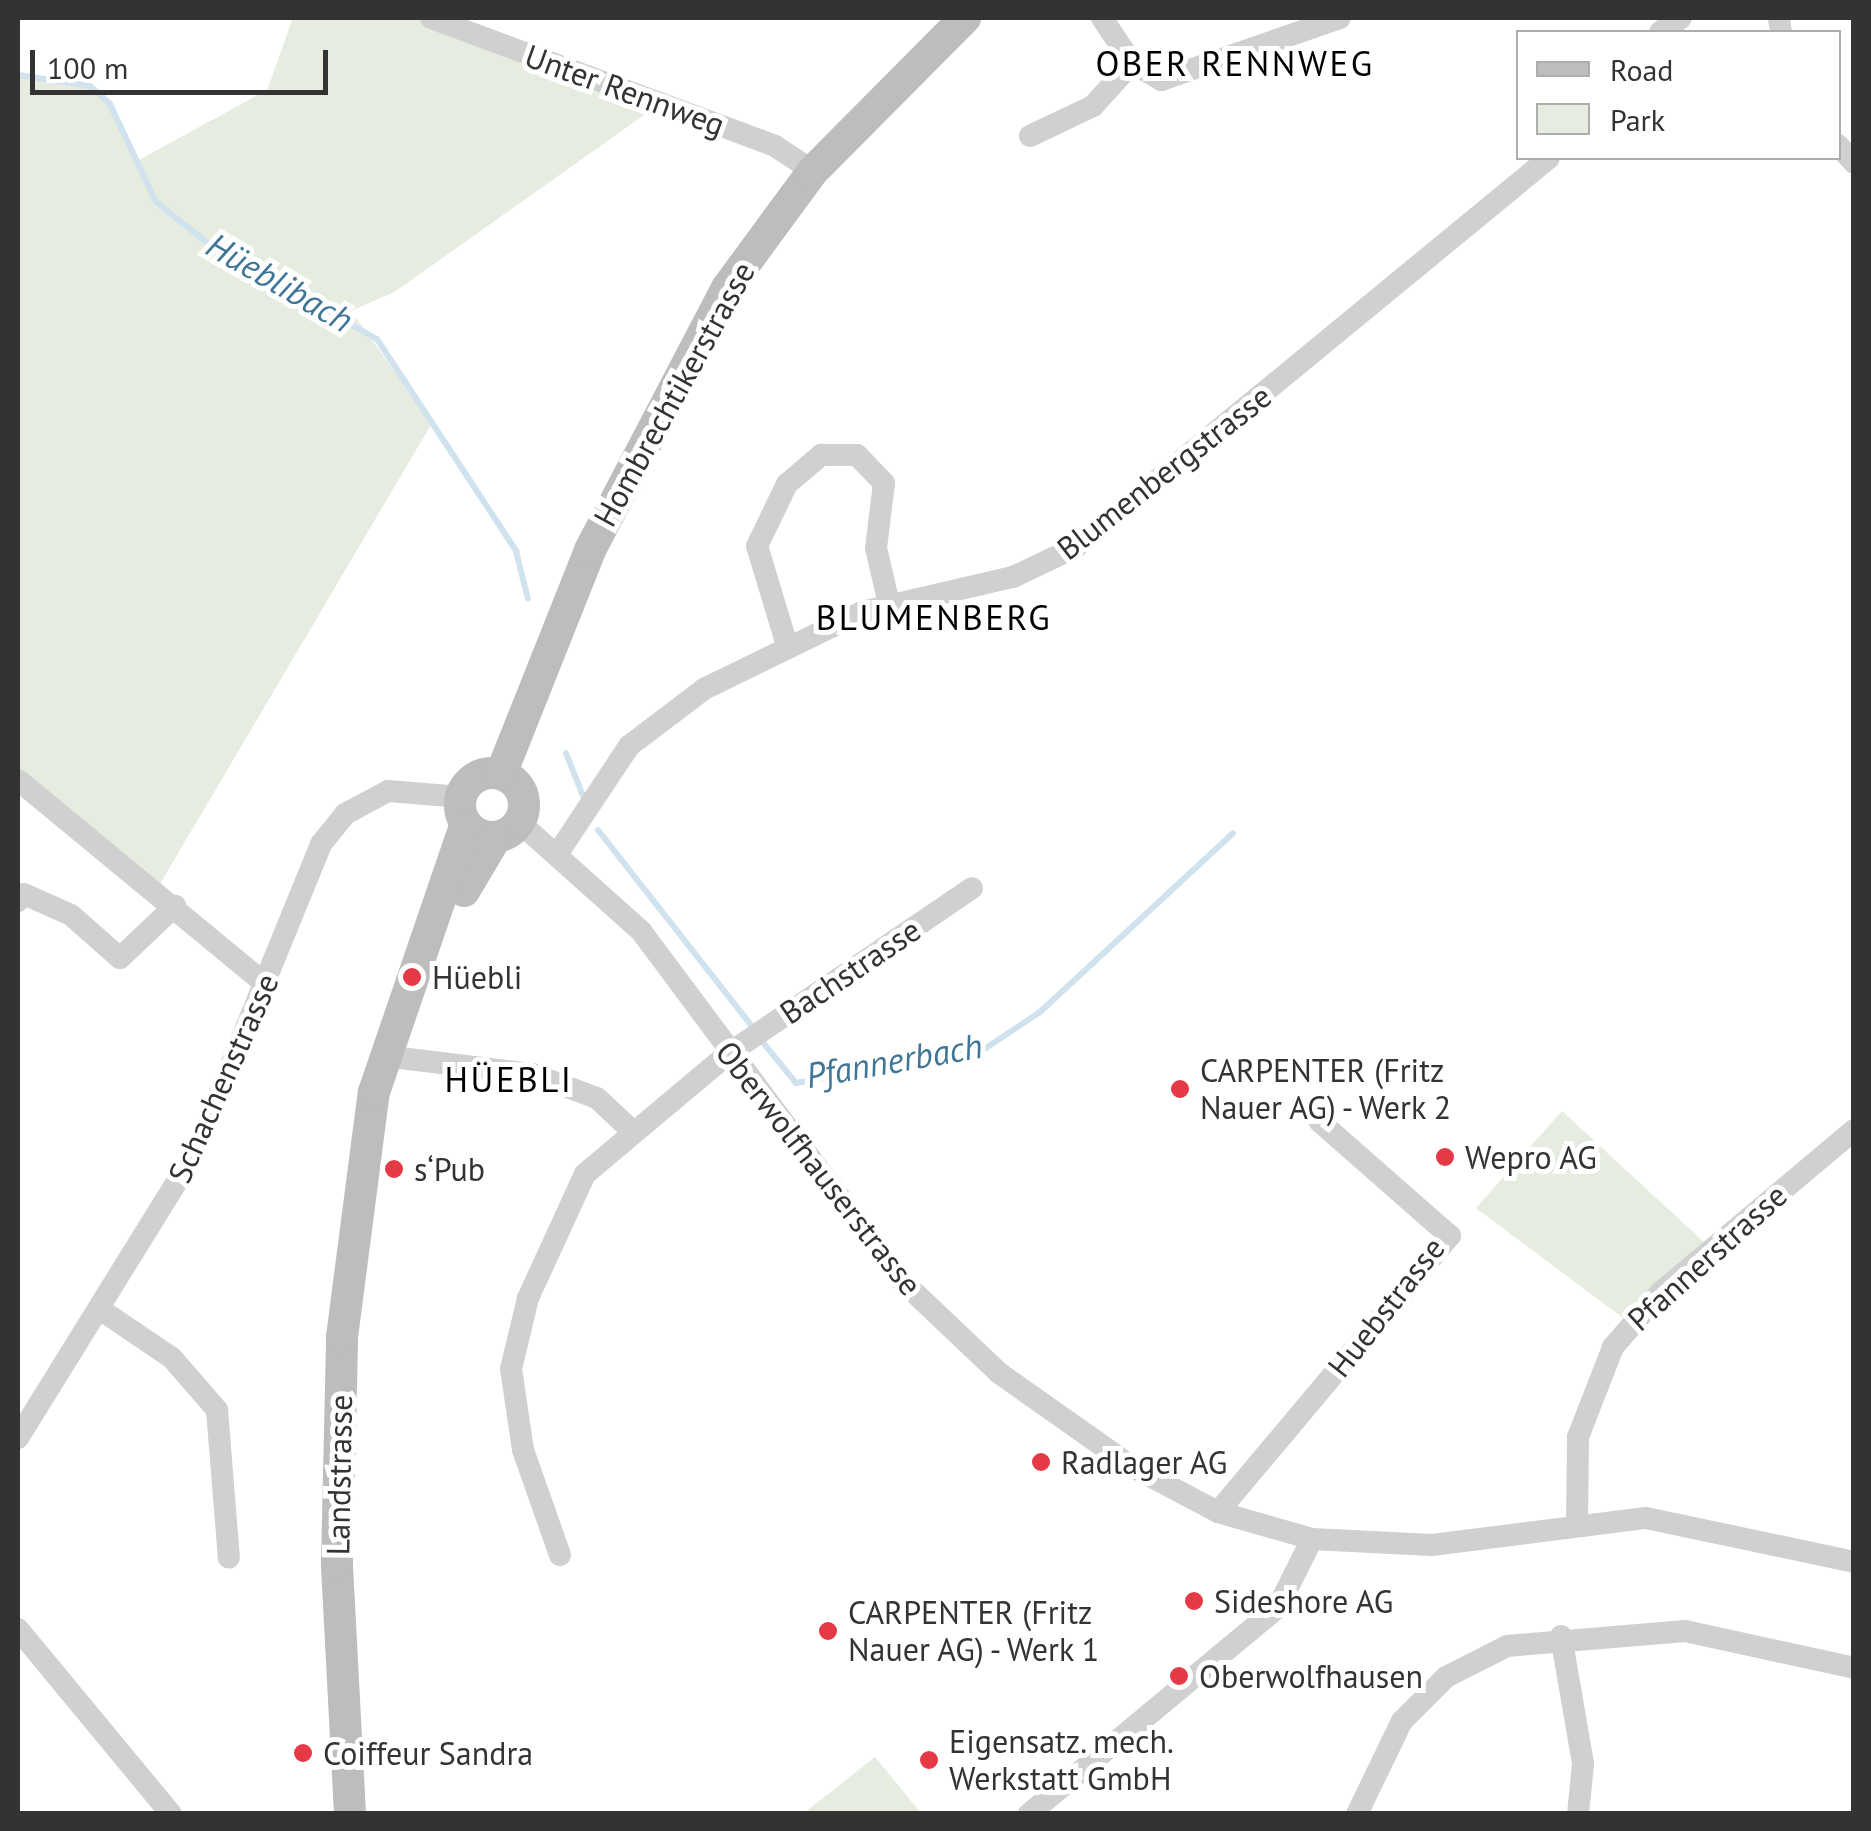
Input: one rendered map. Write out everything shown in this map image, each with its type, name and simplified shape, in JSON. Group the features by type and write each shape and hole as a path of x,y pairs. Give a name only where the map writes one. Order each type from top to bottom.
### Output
{"main road":[{"name":"Hombrechtikerstrasse","path":"501,774 637,450 727,288 813,171 965,18"},
{"path":"501,774 522,794 486,820 481,775 501,774"},
{"name":"Landstrasse","path":"373,1139 400,1058 478,858 486,820"},
{"name":"Landstrasse","path":"350,1814 339,1425 342,1337 384,1056 486,820"}],"street":[{"name":"Unter Rennweg","path":"432,18 776,146 813,171"},
{"path":"1102,18 1132,63 1161,80 1340,18"},
{"path":"1030,136 1093,106 1132,63"},
{"name":"Blumenbergstrasse","path":"568,842 646,731 786,642 889,604 1013,577 1076,548 1547,160"},
{"path":"786,642 757,546 787,484 821,456 857,455 884,483 876,548 889,604"},
{"path":"18,780 175,906 240,972 267,985"},
{"name":"Schachenstrasse","path":"18,1438 195,1153 267,985 306,876 344,814 388,790 486,820"},
{"name":"Oberwolfhauserstrasse","path":"486,820 568,842 744,1043 900,1278 998,1373 1131,1466 1218,1512 1312,1539 1432,1545 1577,1523 1670,1521 1854,1562"},
{"name":"Bachstrasse","path":"560,1555 523,1450 511,1369 528,1298 568,1201 629,1128 744,1043 972,888"},
{"path":"18,901 24,894 71,915 120,958 175,906"},
{"path":"400,1058 533,1074 597,1098 629,1128"},
{"name":"Huebstrasse","path":"1218,1512 1450,1236 1319,1120"},
{"name":"Pfannerstrasse","path":"1577,1523 1578,1437 1613,1346 1651,1301 1854,1130"},
{"path":"100,1310 172,1358 218,1410 228,1558"},
{"path":"1029,1814 1278,1608 1312,1539"},
{"path":"18,1629 171,1814"},
{"path":"1356,1814 1402,1721 1446,1677 1507,1646 1561,1636 1685,1631 1854,1668"},
{"path":"1561,1636 1583,1764 1578,1814"}],"green space":[{"path":"293,18 431,18 661,103 396,291 351,311 432,423 157,889 18,780 18,75 90,86 110,104 137,161 267,90"},
{"path":"1562,1111 1706,1244 1623,1318 1476,1208"},
{"path":"875,1757 921,1813 804,1813"}],"waterway":[{"name":"Hüeblibach","path":"18,75 90,86 110,104 156,202 210,245 377,339 516,551 528,599"},
{"name":"Pfannerbach","path":"566,753 583,796"},
{"name":"Pfannerbach","path":"598,830 754,1029"},
{"name":"Pfannerbach","path":"761,1040 796,1083 986,1048 1040,1012 1233,833"}],"place":[{"name":"Hüebli","path":"412,977"},
{"name":"CARPENTER (Fritz Nauer AG) - Werk 2","path":"1180,1089"},
{"name":"Wepro AG","path":"1445,1157"},
{"name":"s‘Pub","path":"394,1169"},
{"name":"Radlager AG","path":"1041,1462"},
{"name":"Sideshore AG","path":"1194,1601"},
{"name":"CARPENTER (Fritz Nauer AG) - Werk 1","path":"828,1631"},
{"name":"Oberwolfhausen","path":"1179,1676"},
{"name":"Coiffeur Sandra","path":"303,1753"},
{"name":"Eigensatz. mech. Werkstatt GmbH","path":"929,1760"}],"district":[{"name":"OBER RENNWEG","path":"1235,63"},
{"name":"BLUMENBERG","path":"934,617"},
{"name":"HÜEBLI","path":"509,1079"}]}
